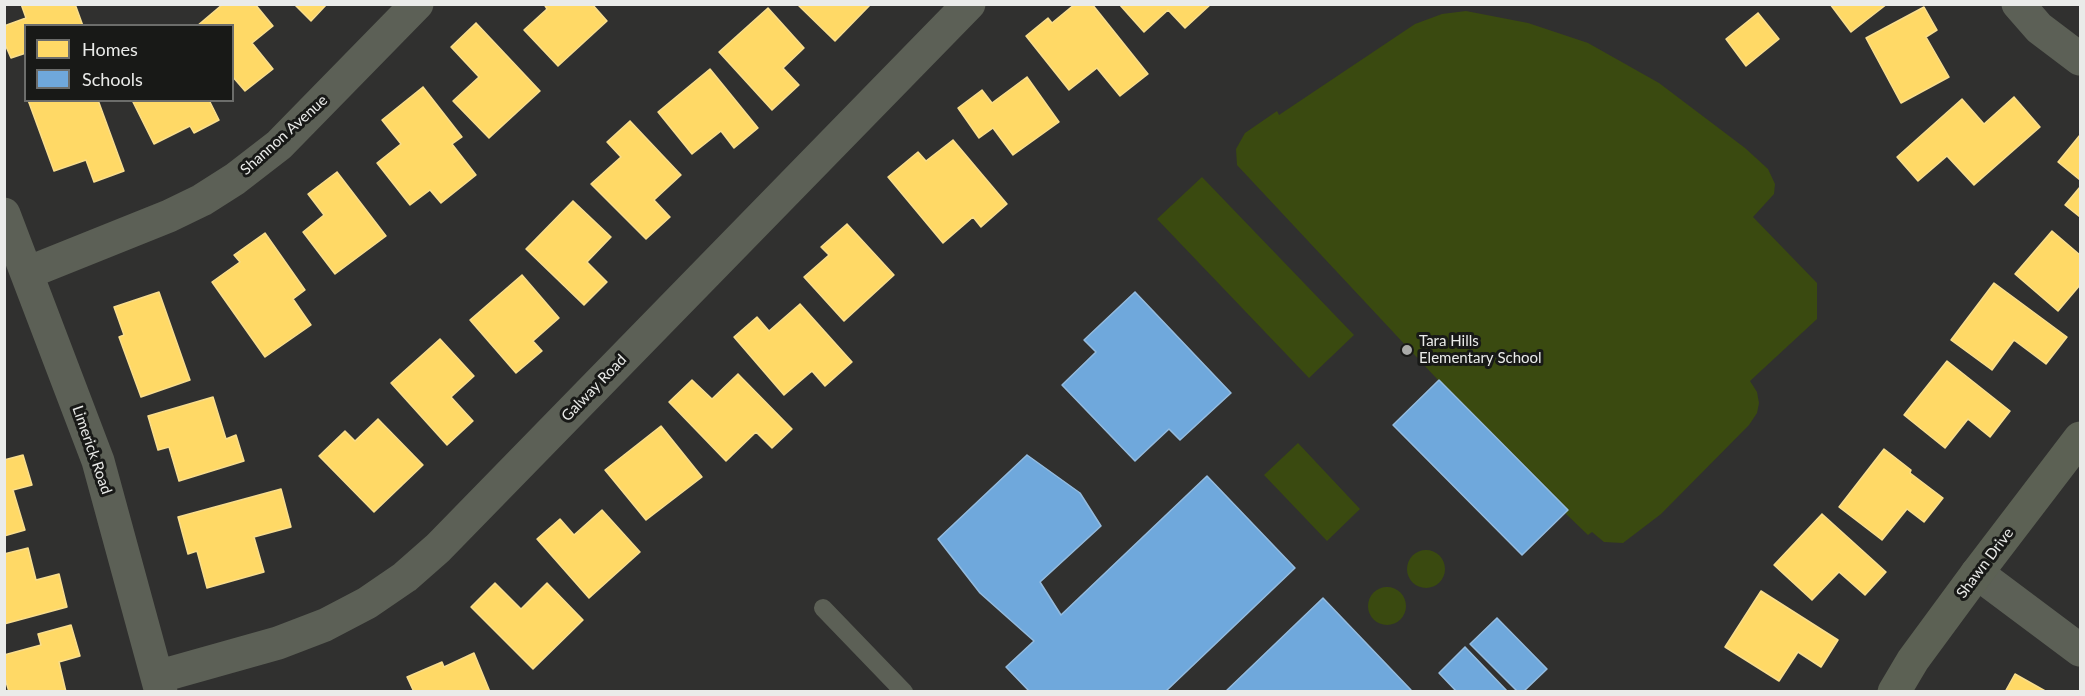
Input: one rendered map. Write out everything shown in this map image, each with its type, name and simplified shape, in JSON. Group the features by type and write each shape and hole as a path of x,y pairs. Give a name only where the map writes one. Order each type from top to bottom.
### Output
{"street":[{"name":"Shannon Avenue","path":"27,273 169,216 202,200 235,179 279,145 417,4"},
{"name":"Galway Road","path":"159,684 325,625 367,603 405,577 438,548 969,4"},
{"path":"2018,4 2039,28 2080,59"},
{"name":"Limerick Road","path":"4,214 98,461 159,684"},
{"name":"Shawn Drive","path":"1894,692 1913,660 2080,438"},
{"path":"1977,573 2080,650"}],"lane":[{"path":"823,608 904,692"}],"green space":[{"path":"1466,11 1528,23 1588,43 1659,83 1745,148 1768,169 1775,184 1774,194 1753,217 1817,283 1817,319 1750,381 1757,392 1759,403 1757,413 1749,425 1661,514 1623,543 1604,542 1592,532 1588,535 1565,513 1568,510 1438,380 1237,165 1236,149 1245,133 1277,111 1279,115 1415,24 1442,14"},
{"path":"1202,177 1354,335 1309,378 1157,219"},
{"path":"1298,443 1360,509 1327,541 1264,475"},
{"path":"1426,550 1433,551 1439,556 1444,562 1444,576 1439,582 1433,587 1426,588 1419,587 1413,582 1408,576 1407,569 1408,562 1413,556 1419,551"},
{"path":"1387,587 1400,593 1406,606 1400,619 1387,625 1374,619 1368,606 1374,593"}],"building: Homes":[{"path":"21,4 75,4 82,24 24,24 24,54 11,58 4,42 4,26 26,18"},
{"path":"223,4 255,4 273,26 252,43 273,69 245,91 234,78 234,24 199,24"},
{"path":"294,4 327,4 311,21"},
{"path":"544,4 592,4 607,21 558,66 524,30 547,9"},
{"path":"797,4 871,4 835,41"},
{"path":"1075,4 1092,4 1148,74 1120,96 1097,68 1069,90 1026,36 1048,18 1052,23"},
{"path":"1119,4 1211,4 1185,28 1168,10 1144,32"},
{"path":"1830,4 1887,4 1851,32"},
{"path":"1924,7 1937,30 1926,37 1949,77 1901,103 1866,38"},
{"path":"768,8 804,48 783,68 799,85 772,110 719,52"},
{"path":"1758,13 1779,39 1746,66 1726,39"},
{"path":"476,23 540,91 489,138 453,101 479,77 451,47"},
{"path":"710,69 758,128 734,148 721,131 692,154 658,112"},
{"path":"1027,77 1059,122 1013,155 993,128 979,138 958,108 982,90 992,103"},
{"path":"423,87 462,137 452,144 476,175 441,203 430,190 410,205 377,163 401,144 382,120"},
{"path":"2014,97 2040,127 1974,185 1947,156 1918,181 1897,157 1962,99 1984,124"},
{"path":"29,102 99,102 124,171 94,182 86,160 54,171"},
{"path":"133,102 210,102 219,120 194,133 190,126 154,144"},
{"path":"630,121 681,175 654,200 670,217 646,239 591,184 621,157 607,142"},
{"path":"2080,135 2080,180 2058,162"},
{"path":"953,140 1007,204 981,227 973,217 943,243 888,177 918,152 926,161"},
{"path":"337,172 386,236 335,274 303,232 324,215 308,194"},
{"path":"2080,187 2080,217 2065,205"},
{"path":"573,201 611,237 587,262 607,282 584,305 526,249"},
{"path":"847,224 894,275 844,321 804,277 829,255 821,247"},
{"path":"2052,231 2080,255 2080,285 2058,311 2015,274"},
{"path":"265,233 305,290 293,299 311,325 265,357 212,282 240,262 234,255"},
{"path":"522,275 559,318 533,341 542,351 516,373 470,320"},
{"path":"1994,283 2067,337 2046,364 2014,340 1992,370 1951,340"},
{"path":"159,292 190,380 141,397 119,337 124,335 114,307"},
{"path":"800,304 852,362 825,386 812,371 784,395 734,337 757,317 769,331"},
{"path":"440,339 474,376 451,397 473,421 447,445 391,383"},
{"path":"1947,361 2010,411 1990,437 1968,419 1945,448 1904,415"},
{"path":"738,374 792,429 772,448 756,432 726,461 669,402 692,380 712,399"},
{"path":"213,397 226,439 236,435 244,461 179,481 169,447 158,450 148,416"},
{"path":"378,419 423,465 374,512 319,456 345,431 355,441"},
{"path":"661,426 702,477 646,520 605,470"},
{"path":"1884,449 1911,470 1910,473 1943,498 1924,522 1907,509 1882,540 1839,507"},
{"path":"23,455 32,485 13,490 25,530 4,536 4,460"},
{"path":"281,489 291,527 254,537 264,572 207,588 197,551 188,554 178,517"},
{"path":"602,510 640,552 589,598 537,539 560,519 574,535"},
{"path":"1822,514 1886,572 1865,595 1839,572 1812,600 1774,565"},
{"path":"28,548 36,580 59,574 67,607 4,624 4,554"},
{"path":"495,583 521,609 547,583 583,620 533,669 471,607"},
{"path":"1761,591 1838,640 1821,667 1798,652 1779,681 1725,647"},
{"path":"71,625 80,656 59,662 66,692 9,692 4,675 4,655 41,645 38,634"},
{"path":"474,653 490,692 414,692 407,677 442,662 444,667"},
{"path":"2015,674 2047,692 2005,692"}],"building: Schools":[{"path":"1135,292 1231,393 1180,440 1169,429 1135,461 1062,385 1096,352 1084,340"},
{"path":"1439,380 1568,510 1522,555 1393,425"},
{"path":"1027,455 1080,493 1101,526 1040,582 1061,615 1207,476 1295,568 1165,692 1030,692 1006,667 1034,641 980,593 938,539"},
{"path":"1323,598 1411,690 1409,692 1225,692"},
{"path":"1497,618 1547,669 1523,692 1518,692 1470,644"},
{"path":"1465,647 1508,692 1457,692 1439,673"}],"place":[{"name":"Tara Hills Elementary School","path":"1407,350"}]}
